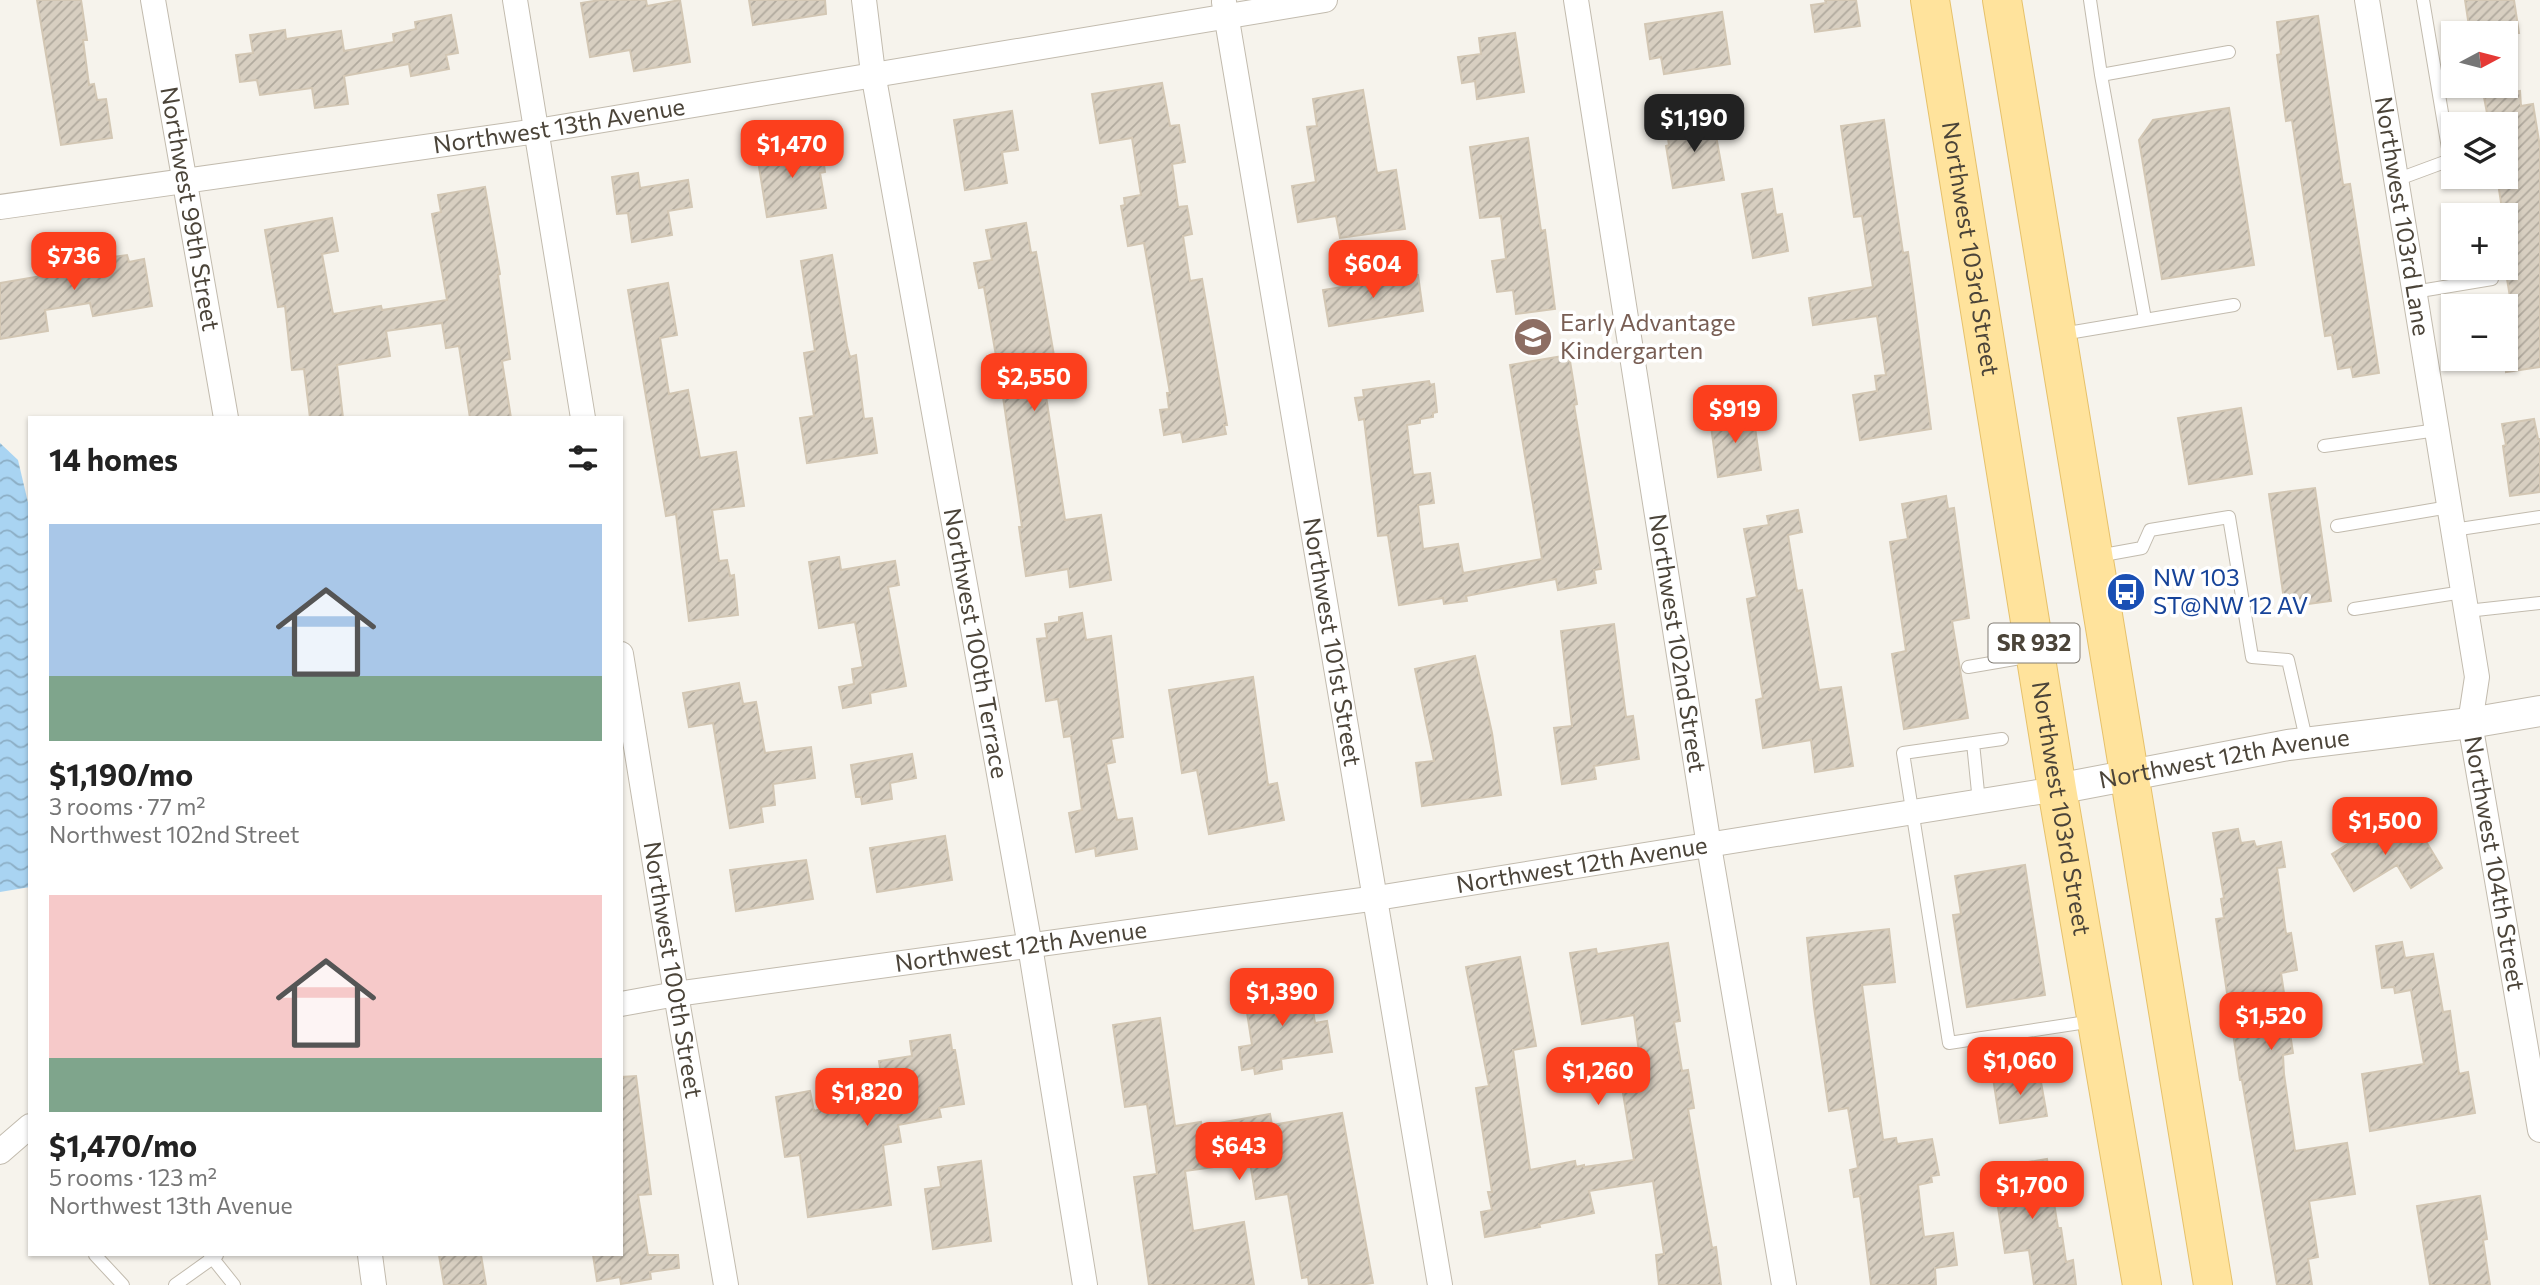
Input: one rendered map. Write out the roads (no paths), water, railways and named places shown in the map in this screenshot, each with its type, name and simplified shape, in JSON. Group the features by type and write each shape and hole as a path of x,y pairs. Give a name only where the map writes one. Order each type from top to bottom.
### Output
{"main road":[{"name":"Northwest 103rd Street","path":"1930,0 2057,789 2142,1285"},
{"name":"SR 932","path":"2001,0 2213,1285"}],"street":[{"name":"Northwest 99th Street","path":"153,0 226,416"},
{"path":"515,0 583,416"},
{"name":"Northwest 100th Terrace","path":"864,0 873,73 1030,946 1085,1285"},
{"name":"Northwest 13th Avenue","path":"0,207 537,131 1225,8 1325,0"},
{"name":"Northwest 102nd Street","path":"1576,0 1709,846 1784,1285"},
{"name":"Northwest 103rd Lane","path":"2367,0 2477,677 2470,723"},
{"name":"Northwest 101st Street","path":"1225,8 1377,898 1440,1285"},
{"name":"Northwest 100th Street","path":"623,666 726,1285"},
{"name":"Northwest 12th Avenue","path":"623,1004 676,994 1377,898 2057,789 2307,743 2470,723 2540,711"},
{"name":"Northwest 104th Street","path":"2470,723 2540,1130"},
{"path":"0,1152 28,1128"},
{"path":"370,1256 374,1285"}],"lane":[{"path":"2090,0 2145,319"},
{"path":"2396,180 2450,160 2423,0"},
{"path":"2101,75 2229,52"},
{"path":"2414,292 2486,280"},
{"path":"2057,335 2234,304"},
{"path":"2324,446 2437,430"},
{"path":"2092,556 2142,548 2150,530 2229,517 2252,657 2288,660 2307,743"},
{"path":"2337,526 2451,518 2540,517"},
{"path":"2354,609 2465,602 2540,603"},
{"path":"1968,667 2036,656"},
{"path":"2002,739 1903,753 1950,1043 2096,1020"},
{"path":"1973,743 1979,802"},
{"path":"97,1256 123,1285"},
{"path":"175,1285 213,1256 234,1285"}],"water":[{"path":"0,443 18,460 28,502 28,887 0,892"}],"place":[{"name":"Early Advantage Kindergarten","path":"1533,337"},
{"name":"NW 103 ST@NW 12 AV","path":"2126,592"}]}
